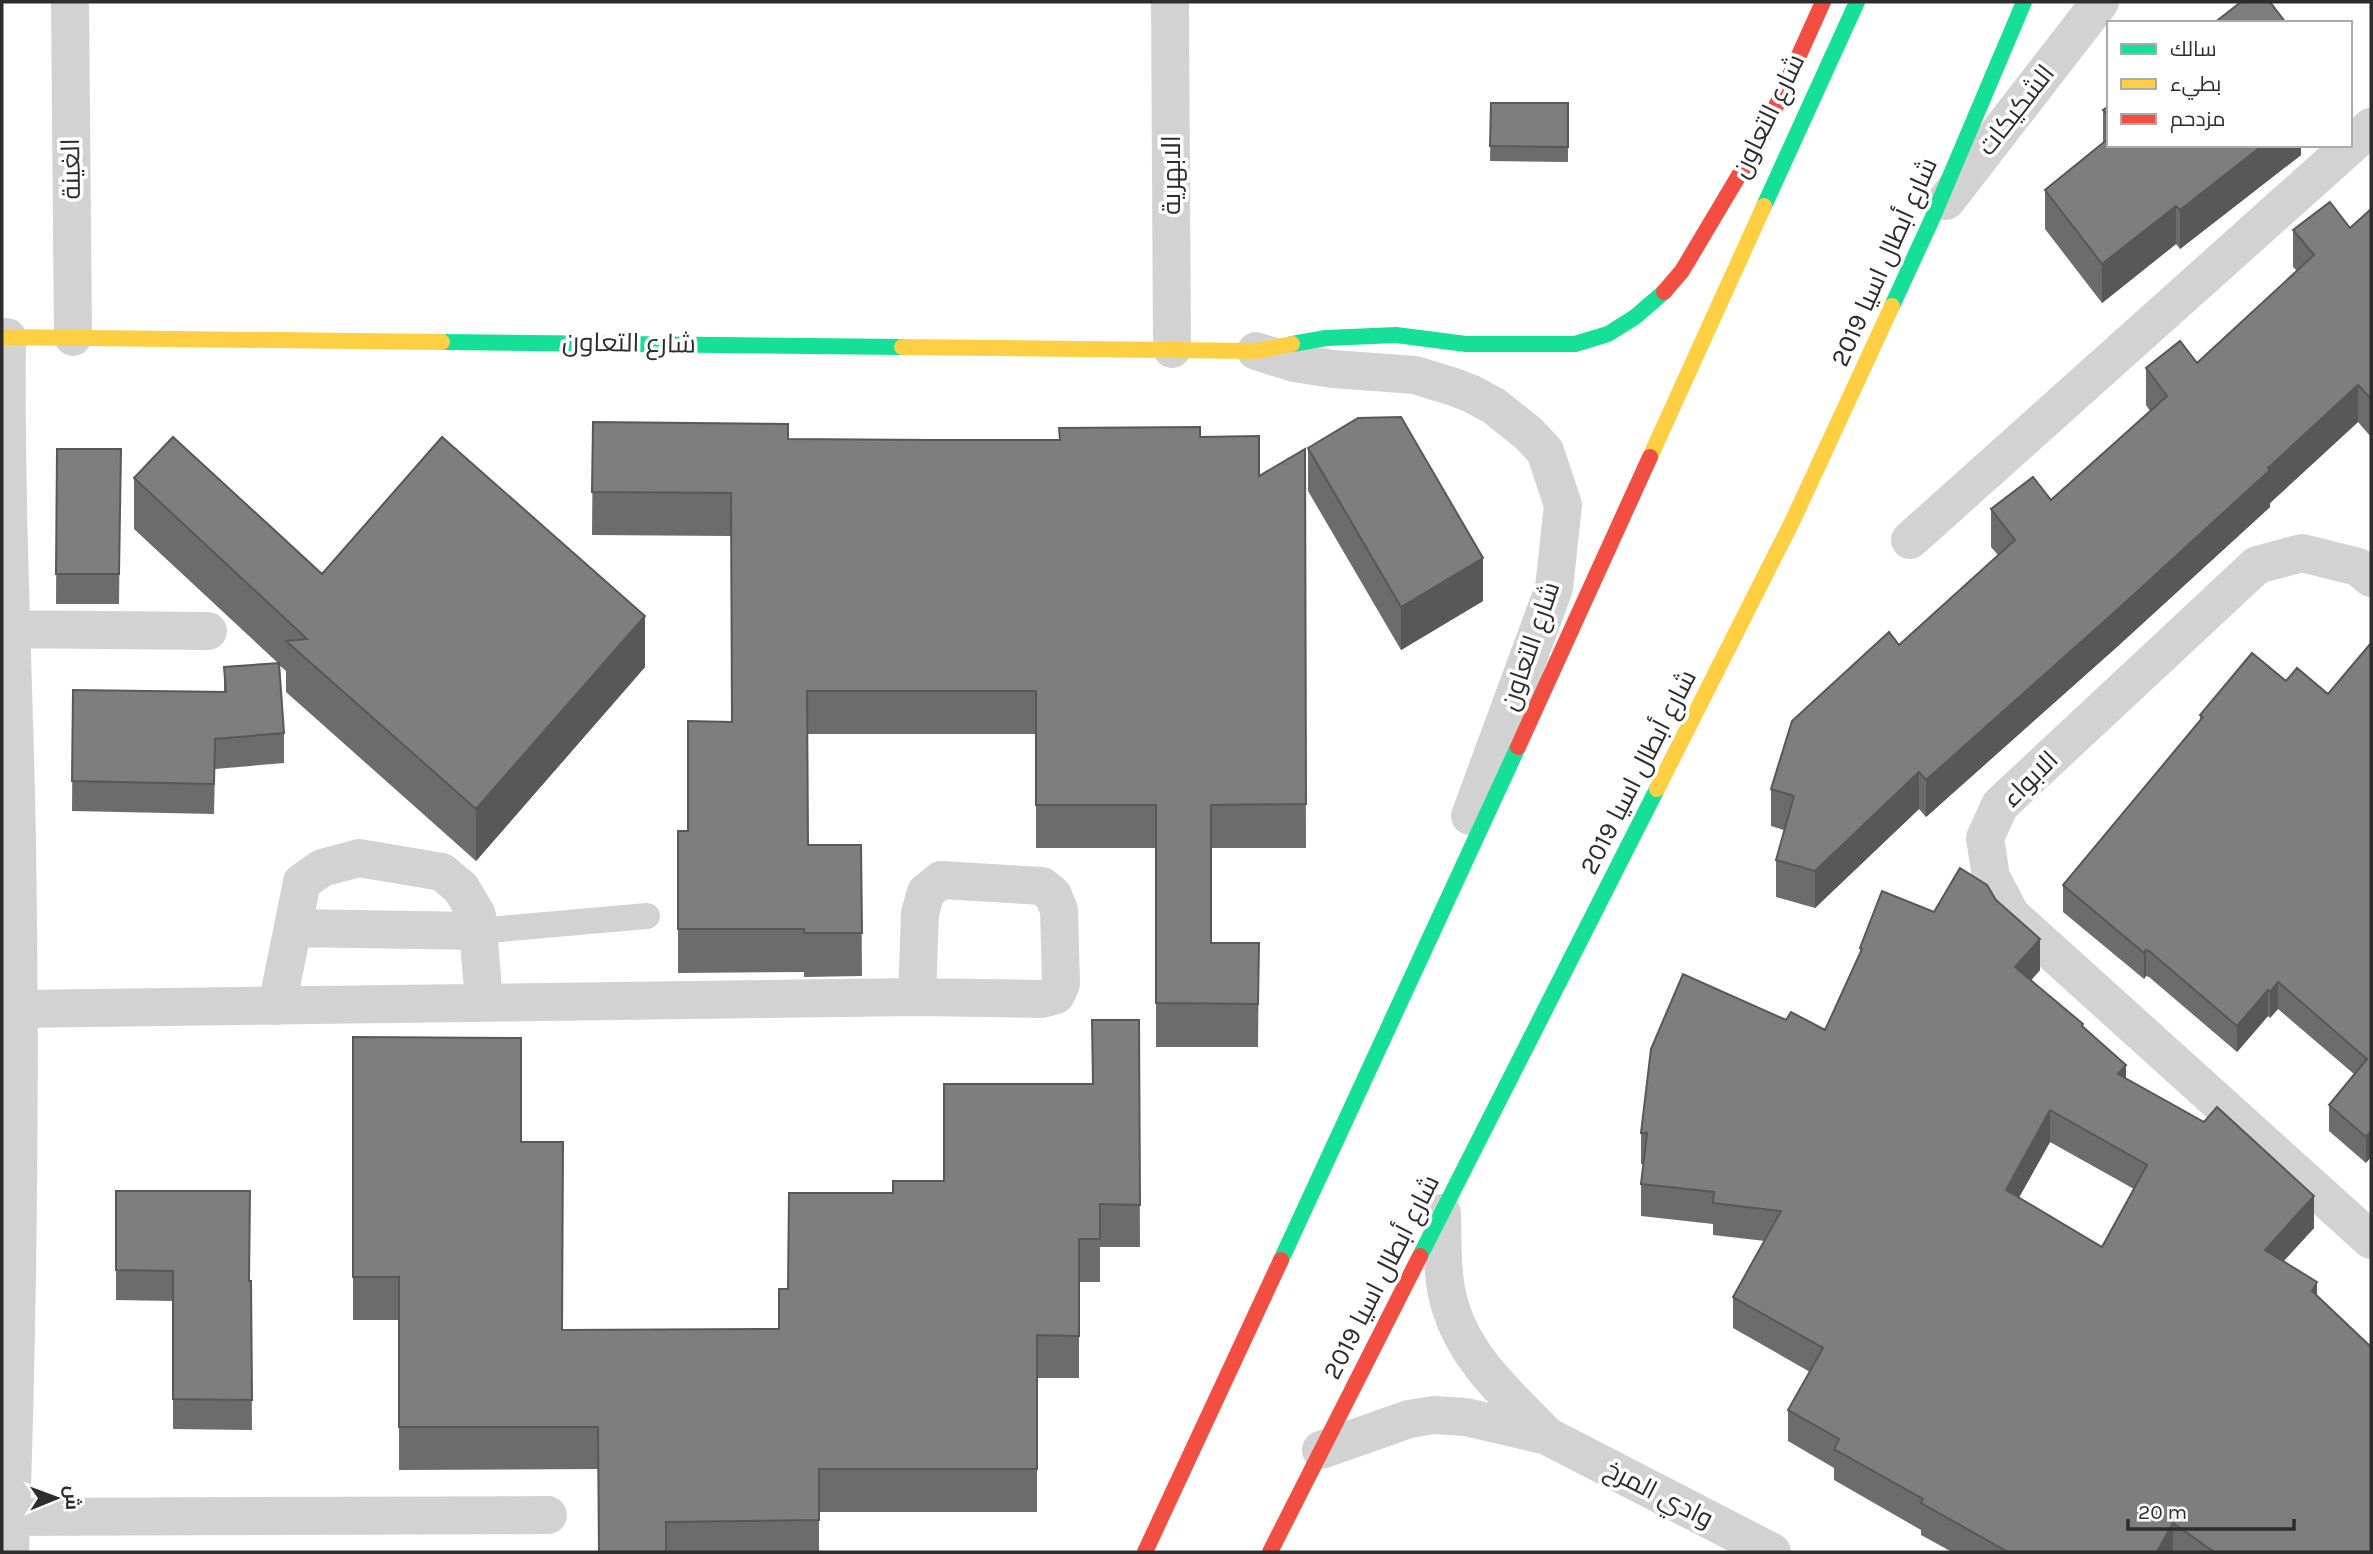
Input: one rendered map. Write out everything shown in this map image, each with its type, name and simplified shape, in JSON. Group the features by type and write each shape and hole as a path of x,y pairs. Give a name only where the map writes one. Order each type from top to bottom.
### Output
{"main road":[{"name":"شارع التعاون","path":"5,337 1256,351 1326,338 1396,335 1466,344 1575,344 1608,334 1635,317 1660,297 1682,271 1763,135 1823,2"},
{"path":"1145,1552 1397,1013 1857,2"},
{"name":"شارع أبطال اسيا 2019","path":"1270,1552 1793,520 1932,219 2024,2"}],"street":[{"name":"الغينة","path":"70,2 73,337"},
{"name":"الابهرية","path":"1170,2 1172,349"},
{"name":"الشكيكات","path":"1932,219 2100,2"},
{"path":"2352,144 2371,127"},
{"path":"1910,540 2349,147"},
{"path":"5,337 10,847 18,1009 10,1175 11,1535 548,1515"},
{"name":"شارع التعاون","path":"1256,351 1294,363 1333,369 1415,375 1472,394 1520,426 1545,451 1563,505 1554,588 1397,1013"},
{"name":"الابواء","path":"2371,578 2358,567 2302,553 2257,565 2000,805 1985,838 1990,877 2011,915 2371,1240"},
{"path":"7,629 208,631"},
{"path":"277,1006 302,882 322,868 359,859 442,872 461,888 477,915 484,1003"},
{"path":"293,928 477,931"},
{"path":"18,1009 917,997"},
{"name":"وادي المرخ","path":"1442,1213 1450,1307 1464,1339 1483,1369 1546,1436"},
{"name":"وادي المرخ","path":"1321,1450 1386,1425 1434,1415 1466,1417 1546,1436 1772,1552"}],"lane":[{"path":"477,931 648,916"}],"building":[{"path":"2241,2 2270,2 2284,21 2217,21"},
{"path":"1491,103 1568,103 1568,147 1490,146"},
{"path":"2107,140 2107,147 2260,147 2180,210 2176,206 2102,264 2045,190"},
{"path":"2330,202 2350,228 2371,209 2371,399 2358,385 2118,609 1926,780 1919,772 1815,871 1776,860 1794,796 1771,789 1792,721 1889,632 1899,645 2015,540 1991,509 2033,477 2051,500 2167,396 2146,368 2180,341 2197,363 2314,255 2293,230"},
{"path":"1401,417 1483,558 1401,607 1308,448 1358,418"},
{"path":"593,422 788,424 788,439 1060,440 1059,428 1200,427 1200,437 1259,436 1259,476 1305,449 1306,804 1211,805 1211,943 1259,943 1258,1004 1156,1003 1156,805 1036,805 1036,691 807,691 808,845 861,845 862,933 804,933 804,929 678,929 678,831 688,831 688,721 732,722 731,493 592,492"},
{"path":"173,437 322,574 442,437 645,616 476,809 286,641 307,639 134,478"},
{"path":"57,449 121,449 119,574 56,574"},
{"path":"2371,643 2371,1131 2366,1137 2329,1105 2367,1059 2278,982 2237,1026 2149,951 2144,953 2063,885 2203,717 2200,715 2252,653 2286,681 2297,668 2328,694"},
{"path":"279,663 284,733 215,739 214,784 72,781 73,690 226,692 224,667"},
{"path":"1960,868 1987,885 1996,900 2040,939 2015,967 2083,1024 2082,1026 2126,1065 2118,1074 2204,1122 2217,1107 2314,1196 2265,1250 2317,1282 2312,1291 2371,1347 2371,1552 2214,1552 2173,1523 2157,1552 2008,1552 1921,1503 1923,1499 1834,1449 1839,1439 1788,1410 1823,1348 1733,1297 1781,1211 1713,1203 1714,1192 1641,1184 1647,1133 1641,1133 1651,1049 1683,974 1786,1020 1791,1012 1825,1030 1862,949 1860,948 1882,891 1934,912","holes":["2050,1110 2147,1165 2102,1247 2006,1190"]},
{"path":"1092,1020 1139,1020 1140,1205 1100,1204 1100,1239 1079,1239 1079,1336 1037,1335 1037,1469 819,1469 819,1520 666,1522 666,1552 599,1552 598,1427 399,1427 399,1277 353,1277 353,1037 521,1038 521,1142 563,1142 562,1330 779,1329 779,1289 788,1289 789,1193 893,1193 893,1181 944,1181 944,1084 1093,1084"},
{"path":"116,1191 250,1191 252,1400 173,1399 173,1271 116,1270"}],"traffic: fast":[{"path":"1764,206 1857,2"},
{"path":"1892,306 2024,2"},
{"path":"1292,344 1326,338 1396,335 1466,344 1575,344 1608,334 1635,317 1664,292"},
{"path":"442,342 902,347"},
{"path":"1281,1260 1518,747"},
{"path":"1420,1256 1657,789"}],"traffic: slow":[{"path":"1650,457 1764,206"},
{"path":"1657,789 1793,520 1892,306"},
{"path":"2,337 442,342"},
{"path":"902,347 1256,351 1292,344"}],"traffic: jam":[{"path":"1664,292 1682,271 1763,135 1823,2"},
{"path":"1518,747 1650,457"},
{"path":"1270,1552 1420,1256"},
{"path":"1145,1552 1281,1260"}]}
